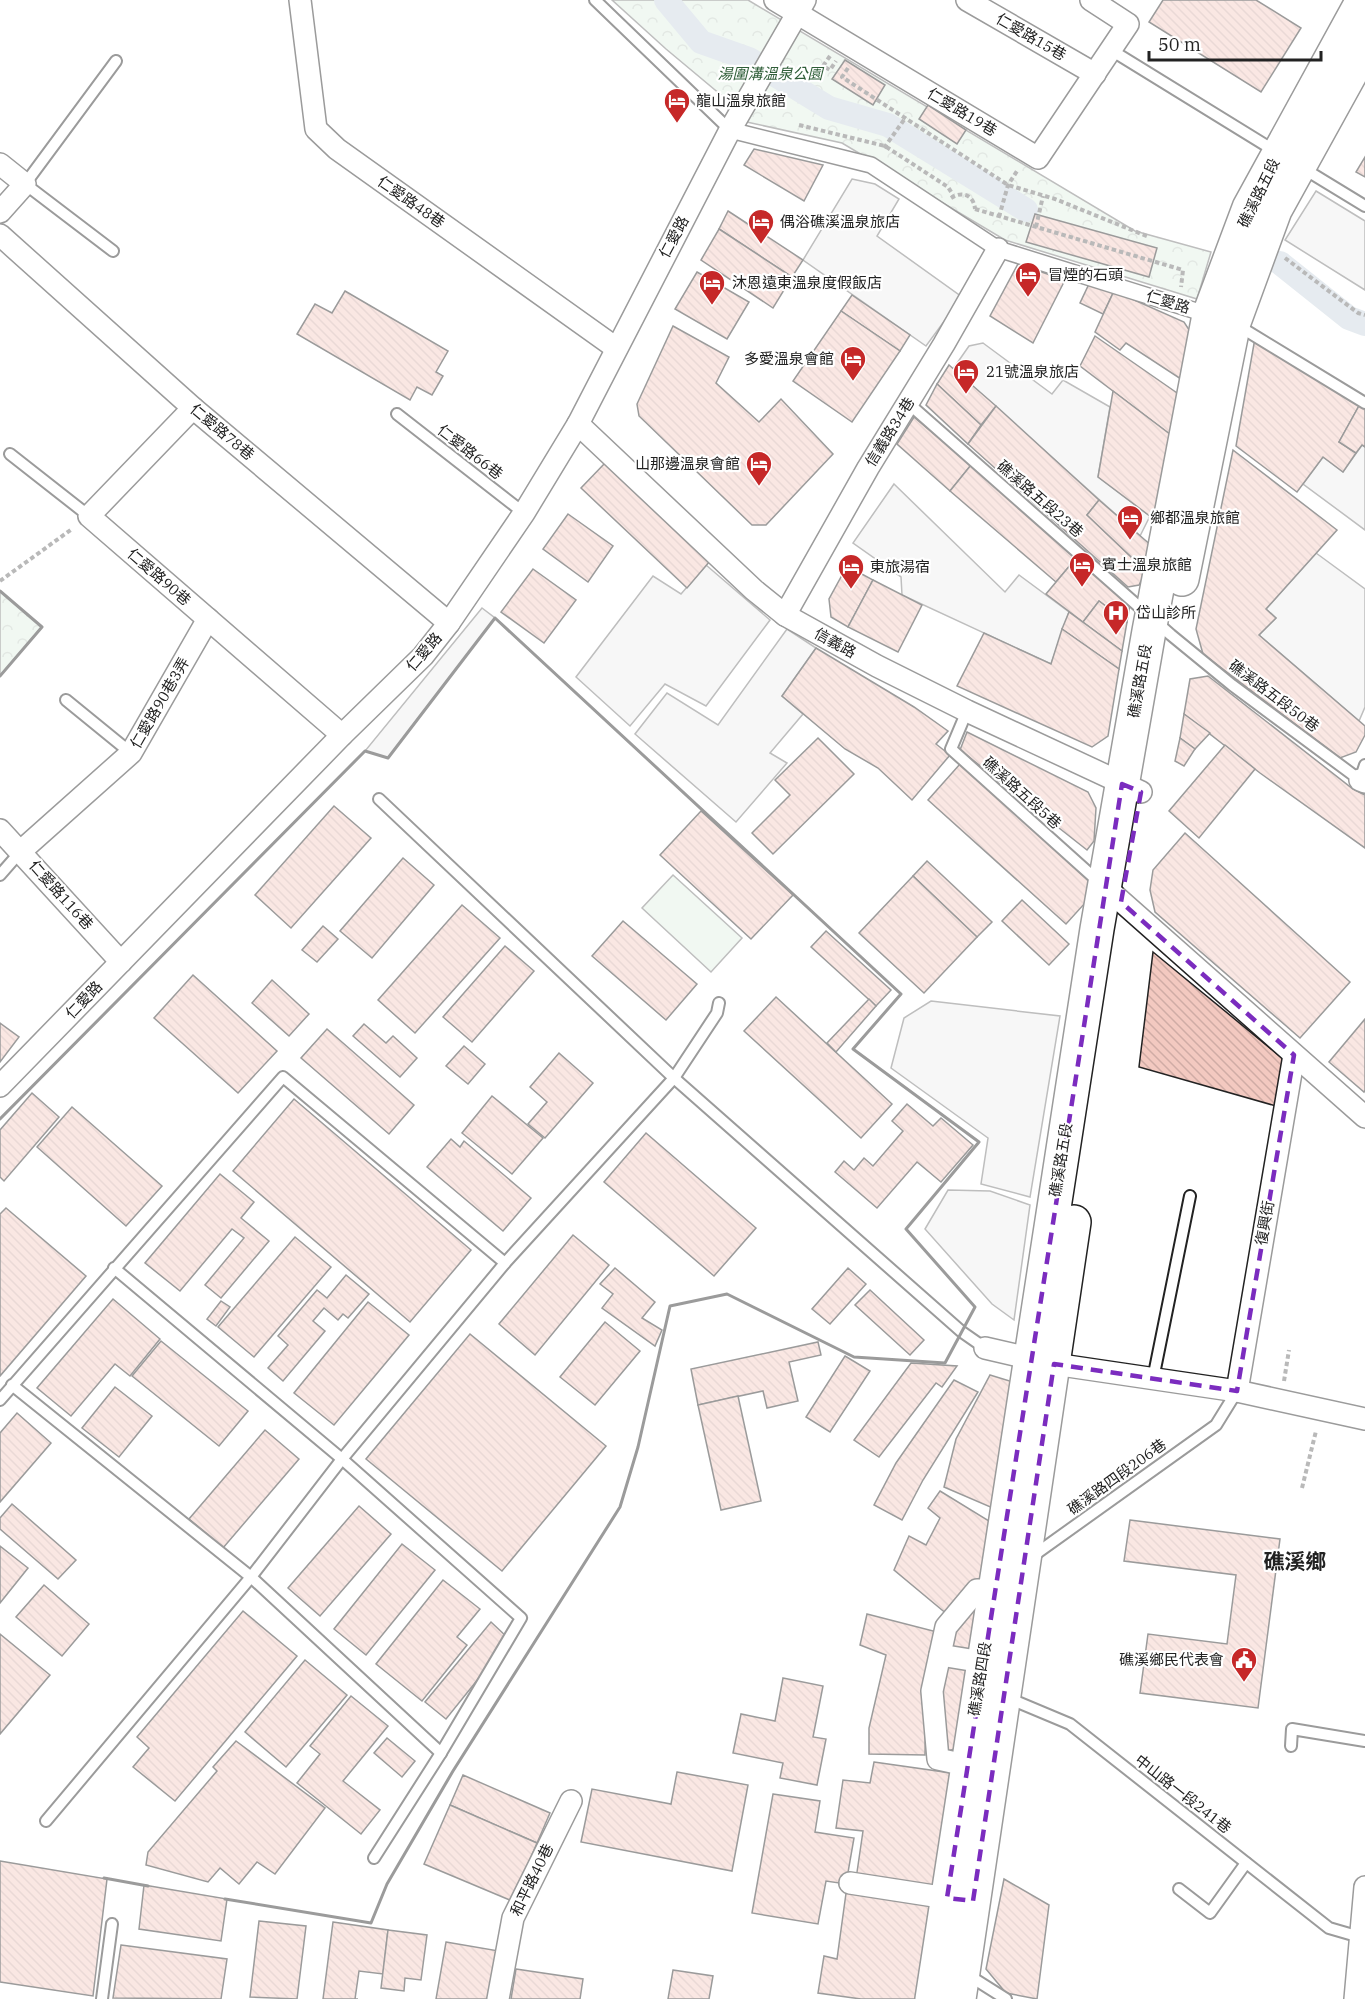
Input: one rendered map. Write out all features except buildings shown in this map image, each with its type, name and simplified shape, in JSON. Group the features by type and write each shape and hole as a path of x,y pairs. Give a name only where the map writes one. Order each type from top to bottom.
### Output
{"main road":[{"name":"礁溪路五段","path":"1213,316 1263,241 1290,160 1364,0"},
{"name":"礁溪路五段","path":"1042,1362 1112,894 1161,626 1213,316 1249,208 1290,160 1365,47"},
{"name":"礁溪路四段","path":"932,1999 960,1900 1042,1362"},
{"name":"礁溪路四段","path":"960,1900 961,1985"}],"street":[{"name":"仁愛路48巷","path":"300,0 316,129 337,149 616,348"},
{"path":"775,0 801,7"},
{"name":"仁愛路15巷","path":"967,0 1095,74"},
{"path":"1091,0 1128,24 1095,74"},
{"name":"仁愛路","path":"0,1086 342,735 423,656 449,623 524,513 578,424 730,130 801,7"},
{"name":"仁愛路19巷","path":"801,7 1038,158 1095,74"},
{"name":"仁愛路","path":"730,130 871,165 998,249 1213,316"},
{"path":"0,164 25,184 0,212"},
{"name":"仁愛路78巷","path":"0,235 193,408 449,623"},
{"name":"信義路34巷","path":"785,615 868,468 944,344 998,249"},
{"path":"89,516 193,408"},
{"name":"信義路","path":"578,424 754,590 785,615 877,666 1131,788"},
{"name":"仁愛路90巷","path":"89,516 342,735"},
{"name":"仁愛路90巷3弄","path":"21,851 131,753 208,619"},
{"name":"仁愛路116巷","path":"0,830 121,962"},
{"path":"1112,894 1365,1117"},
{"name":"復興街","path":"1237,1391 1294,1055"},
{"path":"985,1348 1042,1362 1237,1391 1365,1419"},
{"path":"979,1768 938,1760 932,1691 946,1627 977,1590 1010,1571"},
{"path":"940,1654 993,1679"},
{"name":"和平路40巷","path":"498,1999 513,1917 571,1801"},
{"path":"850,1883 960,1900"},
{"path":"1355,1999 1365,1887"}],"lane":[{"path":"595,0 730,130"},
{"path":"1112,50 1365,206"},
{"path":"113,251 25,184 116,61"},
{"path":"1213,316 1365,403"},
{"name":"礁溪路五段23巷","path":"908,403 1161,626"},
{"name":"仁愛路66巷","path":"397,414 524,513"},
{"path":"10,454 89,516"},
{"name":"礁溪路五段50巷","path":"1161,626 1232,685 1363,776"},
{"path":"66,700 131,753"},
{"name":"礁溪路五段5巷","path":"967,711 951,749 1112,894"},
{"path":"379,799 674,1078 962,1332 985,1348"},
{"path":"0,875 21,851"},
{"path":"46,1821 251,1577 342,1459 505,1263 674,1078 717,1013 719,1003"},
{"path":"0,1400 284,1077 505,1263"},
{"path":"1153,1379 1190,1196"},
{"path":"114,1268 342,1459 521,1618 441,1753 374,1858"},
{"path":"12,1385 251,1577 441,1753"},
{"name":"礁溪路四段206巷","path":"1010,1571 1216,1425 1237,1391"},
{"name":"中山路一段241巷","path":"993,1679 1070,1724 1329,1928 1360,1937"},
{"path":"1291,1746 1292,1729 1365,1741"},
{"path":"1179,1889 1210,1913 1246,1863"},
{"path":"102,1999 112,1924"},
{"path":"961,1985 1006,1999"}],"path":[{"path":"842,77 1008,184 1055,199 1149,237"},
{"path":"885,146 906,117"},
{"path":"999,217 1008,184"},
{"path":"948,187 953,196"},
{"path":"1036,226 1043,196"},
{"path":"975,209 1183,270 1213,316"},
{"path":"1263,241 1358,313 1365,315"},
{"path":"0,581 89,516"},
{"path":"1281,1401 1289,1350"},
{"path":"1302,1488 1321,1410"}],"highlighted area":[{"path":"1122,784 1141,792 1121,902 1294,1055 1237,1391 1054,1364 973,1901 947,1898"}],"green space":[{"name":"湯圍溝溫泉公園","path":"612,0 748,0 1135,231 1211,252 1197,299 1005,240 842,143 733,119 721,95"},
{"path":"0,591 42,627 0,676"},
{"path":"673,875 742,938 711,972 642,908"}],"shaded area":[{"path":"852,179 875,184 899,199 877,236 962,297 926,346 803,260"},
{"path":"1316,191 1365,221 1365,290 1285,240"},
{"path":"983,343 1052,394 1063,380 1110,407 1098,477 1150,516 1140,536 953,369 969,346"},
{"path":"1362,445 1365,447 1365,530 1303,484 1323,457 1343,472"},
{"path":"894,484 1005,592 1019,575 1069,612 1051,664 902,595 901,577 853,543"},
{"path":"1316,553 1365,589 1365,707 1359,721 1259,635 1276,618 1266,609"},
{"path":"706,565 770,620 706,706 665,684 630,726 576,677 653,576 681,594"},
{"path":"482,608 495,618 388,758 365,751"},
{"path":"787,629 816,648 782,696 803,714 770,753 787,763 736,822 635,734 667,693 718,725"},
{"path":"931,1001 1060,1016 1030,1197 981,1184 988,1138 891,1068 904,1018"},
{"path":"948,1190 990,1191 1030,1205 1014,1320 992,1304 925,1229"}],"waterway":[{"path":"666,0 701,42 749,59 829,108 888,125 1026,210"},
{"path":"1280,263 1349,318 1365,324"}],"wall":[{"path":"0,591 42,627 0,676"},
{"path":"0,1119 365,751 388,758 495,618 901,994 853,1049 979,1142 906,1229 975,1307 945,1363 854,1357 727,1294 670,1306 638,1447 620,1507 453,1771 387,1884 371,1923 225,1899"},
{"path":"104,1878 148,1886"}],"place":[{"name":"龍山溫泉旅館","path":"677,124"},
{"name":"偶浴礁溪溫泉旅店","path":"761,245"},
{"name":"冒煙的石頭","path":"1028,298"},
{"name":"沐恩遠東溫泉度假飯店","path":"712,306"},
{"name":"多愛溫泉會館","path":"853,382"},
{"name":"21號溫泉旅店","path":"966,395"},
{"name":"山那邊溫泉會館","path":"759,487"},
{"name":"鄉都溫泉旅館","path":"1130,541"},
{"name":"賓士溫泉旅館","path":"1082,588"},
{"name":"東旅湯宿","path":"851,590"},
{"name":"岱山診所","path":"1116,636"},
{"name":"礁溪鄉民代表會","path":"1244,1683"}],"district":[{"name":"礁溪鄉","path":"1295,1562"}]}
